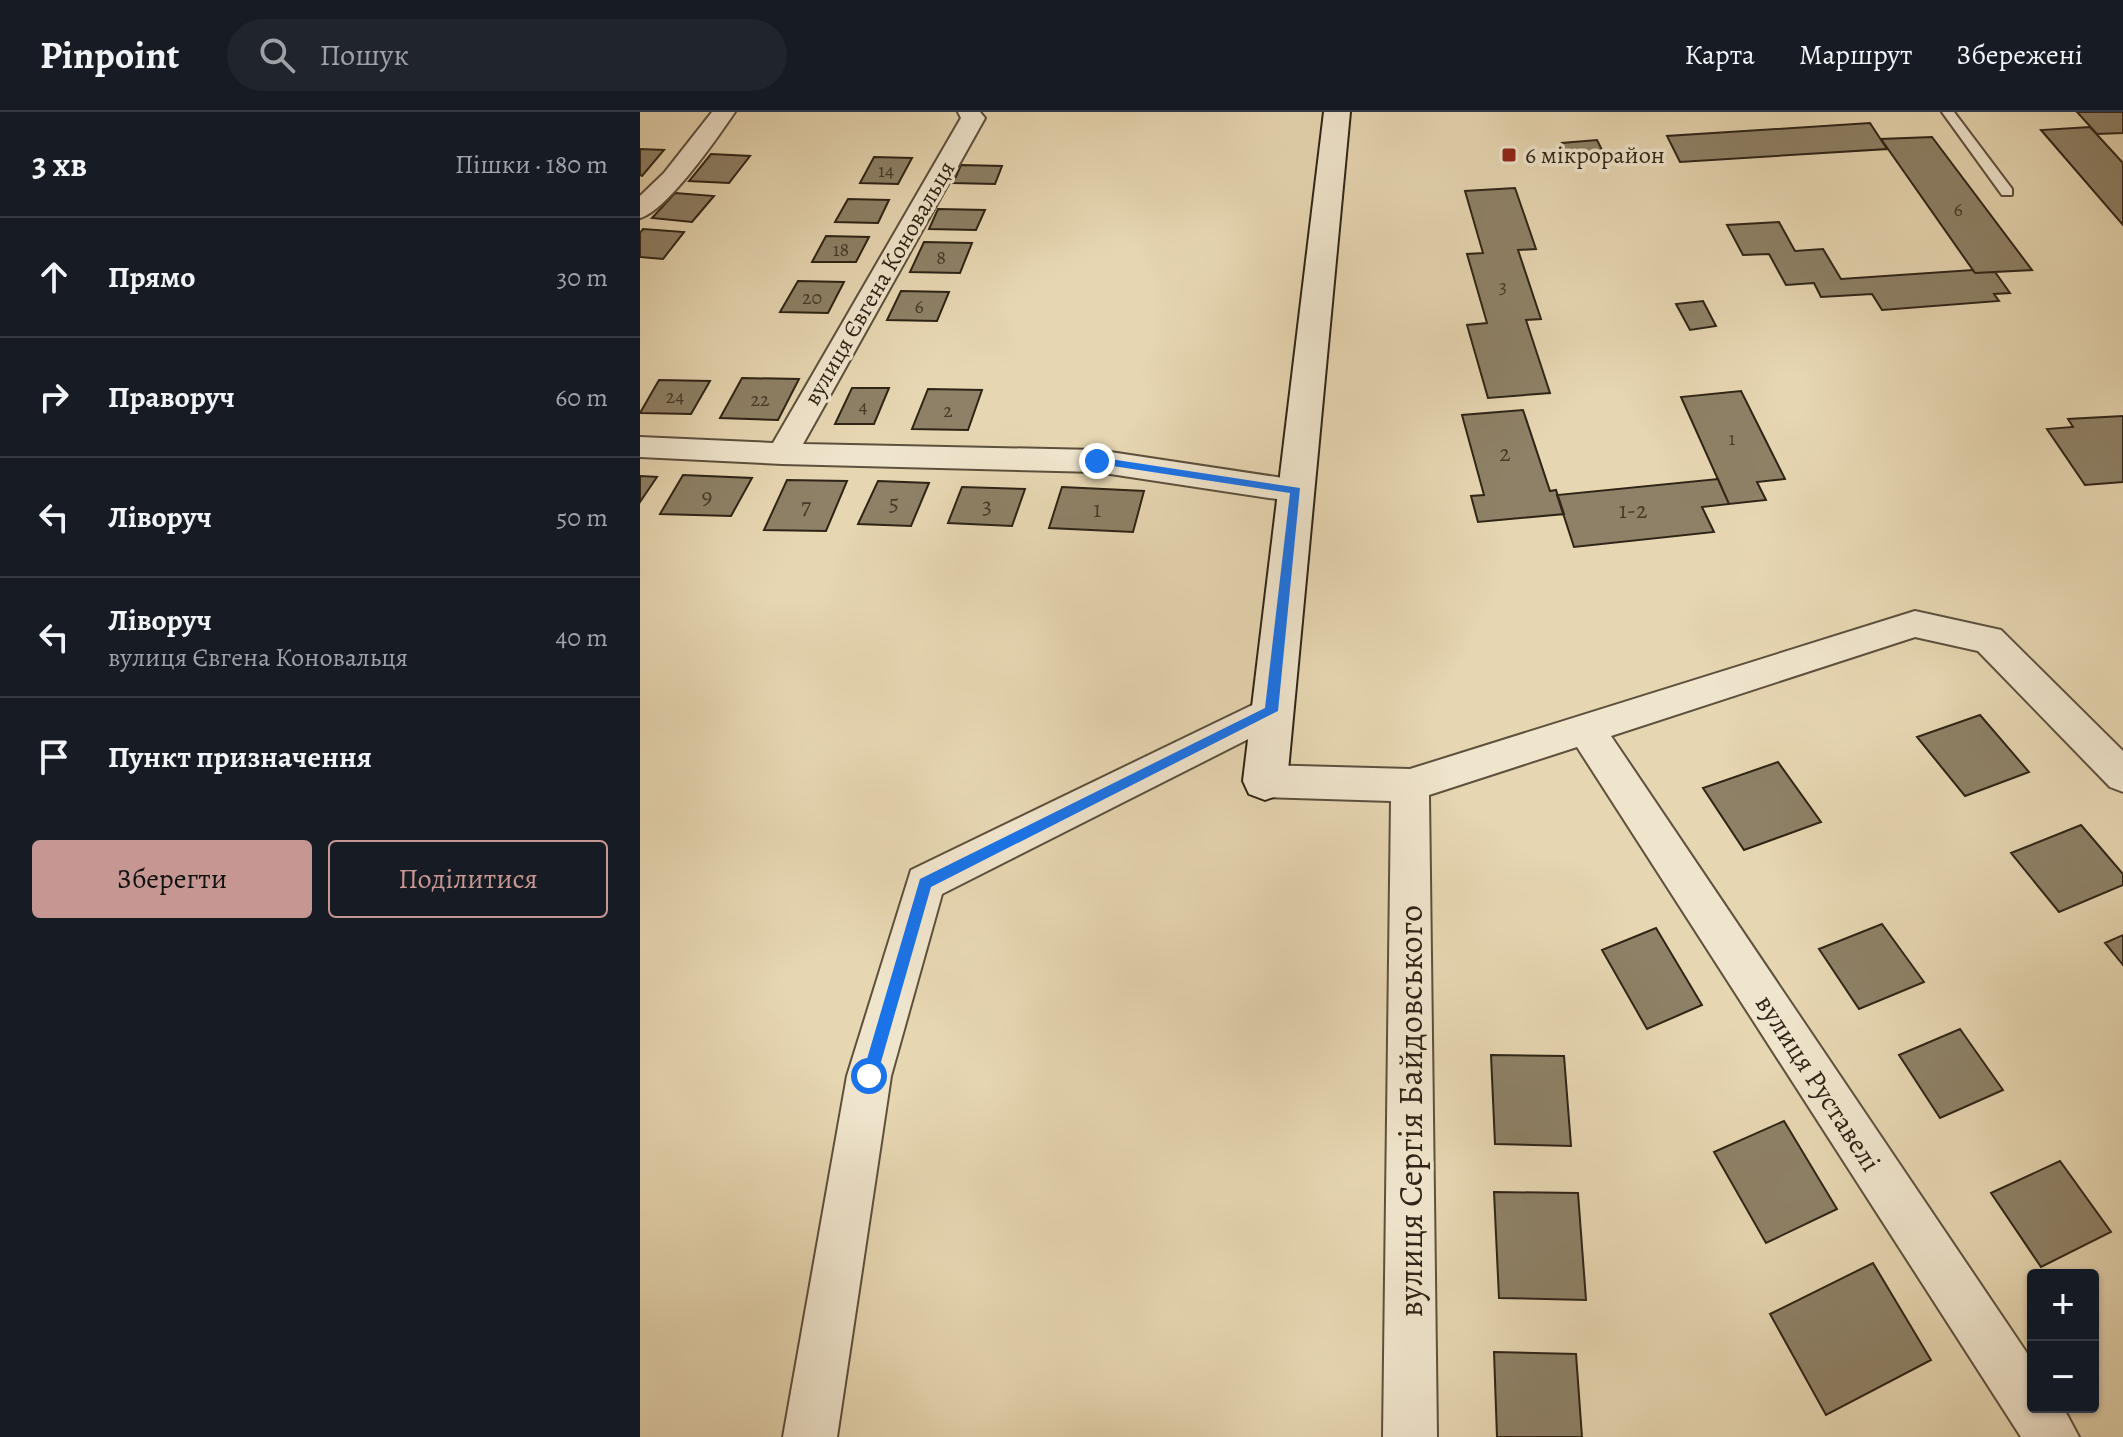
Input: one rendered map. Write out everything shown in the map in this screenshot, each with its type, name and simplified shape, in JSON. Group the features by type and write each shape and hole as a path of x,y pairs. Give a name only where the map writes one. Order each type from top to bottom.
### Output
{"street":[{"path":"640,210 673,178 724,112"},
{"name":"вулиця Євгена Коновальця","path":"782,454 973,118 969,112"},
{"path":"1337,112 1265,781 1410,785 1915,624 1989,640 2123,776"},
{"path":"640,447 782,454 1097,461 1296,491"},
{"path":"810,1437 869,1076 925,883 1271,711"},
{"name":"вулиця Руставелі","path":"1585,728 2052,1437"},
{"name":"вулиця Сергія Байдовського","path":"1410,785 1410,1437"}],"lane":[{"path":"1948,112 2007,192"}],"building":[{"path":"2077,112 2123,112 2123,133 2097,134"},
{"path":"1870,123 1887,149 1680,162 1667,136"},
{"path":"2090,127 2123,163 2123,225 2041,130"},
{"path":"1932,137 2032,270 1975,273 1881,139"},
{"path":"1597,140 1605,156 1568,158 1562,143"},
{"path":"640,149 664,150 642,176 640,175"},
{"path":"711,154 750,156 729,183 689,181"},
{"path":"874,157 912,158 898,184 860,183"},
{"path":"961,165 1002,166 995,184 953,183"},
{"path":"1515,188 1536,249 1518,250 1541,319 1526,320 1550,393 1488,398 1467,325 1487,323 1467,254 1483,253 1465,191"},
{"path":"675,193 714,196 692,222 652,218"},
{"path":"848,199 889,200 878,223 835,222"},
{"path":"938,209 985,210 976,230 929,229"},
{"path":"1779,222 1795,251 1823,249 1841,279 1973,270 1975,273 1995,272 2010,293 1994,294 1999,301 1882,310 1872,294 1821,297 1814,283 1786,285 1769,254 1743,255 1727,225"},
{"path":"643,229 684,232 663,259 640,257 640,233"},
{"path":"826,236 869,237 856,262 812,262"},
{"path":"924,242 972,243 960,273 910,272"},
{"path":"798,281 844,282 828,313 780,312"},
{"path":"901,291 949,292 937,321 887,320"},
{"path":"1703,301 1716,326 1690,330 1676,304"},
{"path":"742,378 799,379 778,420 720,418"},
{"path":"659,380 710,381 691,414 640,413"},
{"path":"852,388 889,388 874,424 835,424"},
{"path":"928,389 982,390 968,430 912,429"},
{"path":"1741,391 1785,479 1757,482 1766,500 1729,504 1681,397"},
{"path":"1523,410 1550,491 1556,490 1564,514 1478,522 1471,496 1484,495 1462,415"},
{"path":"2123,416 2123,482 2085,485 2047,429 2073,427 2068,419"},
{"path":"683,475 752,478 731,516 660,514"},
{"path":"640,476 657,477 640,502"},
{"path":"1718,479 1729,504 1702,507 1714,532 1574,547 1557,495"},
{"path":"787,480 847,481 826,531 764,530"},
{"path":"878,481 929,483 911,526 858,524"},
{"path":"962,487 1025,489 1012,526 948,523"},
{"path":"1062,487 1144,491 1133,532 1049,528"},
{"path":"1980,715 2029,772 1965,796 1917,737"},
{"path":"1778,762 1821,822 1744,850 1703,788"},
{"path":"2081,825 2123,874 2123,885 2059,912 2011,853"},
{"path":"1882,924 1924,982 1859,1009 1819,949"},
{"path":"1656,928 1702,1005 1647,1029 1602,950"},
{"path":"2123,935 2123,965 2105,943"},
{"path":"1960,1029 2003,1090 1940,1118 1899,1055"},
{"path":"1491,1055 1564,1056 1571,1146 1495,1144"},
{"path":"1784,1121 1837,1209 1766,1243 1714,1152"},
{"path":"2060,1161 2111,1232 2041,1267 1991,1193"},
{"path":"1494,1192 1578,1193 1586,1300 1499,1298"},
{"path":"1873,1263 1931,1360 1826,1415 1770,1314"},
{"path":"1494,1352 1576,1354 1582,1437 1497,1437"}],"place":[{"name":"6 мікрорайон","path":"1509,155"}],"route":[{"path":"869,1076 925,883 1271,711 1296,491 1097,461"}]}
